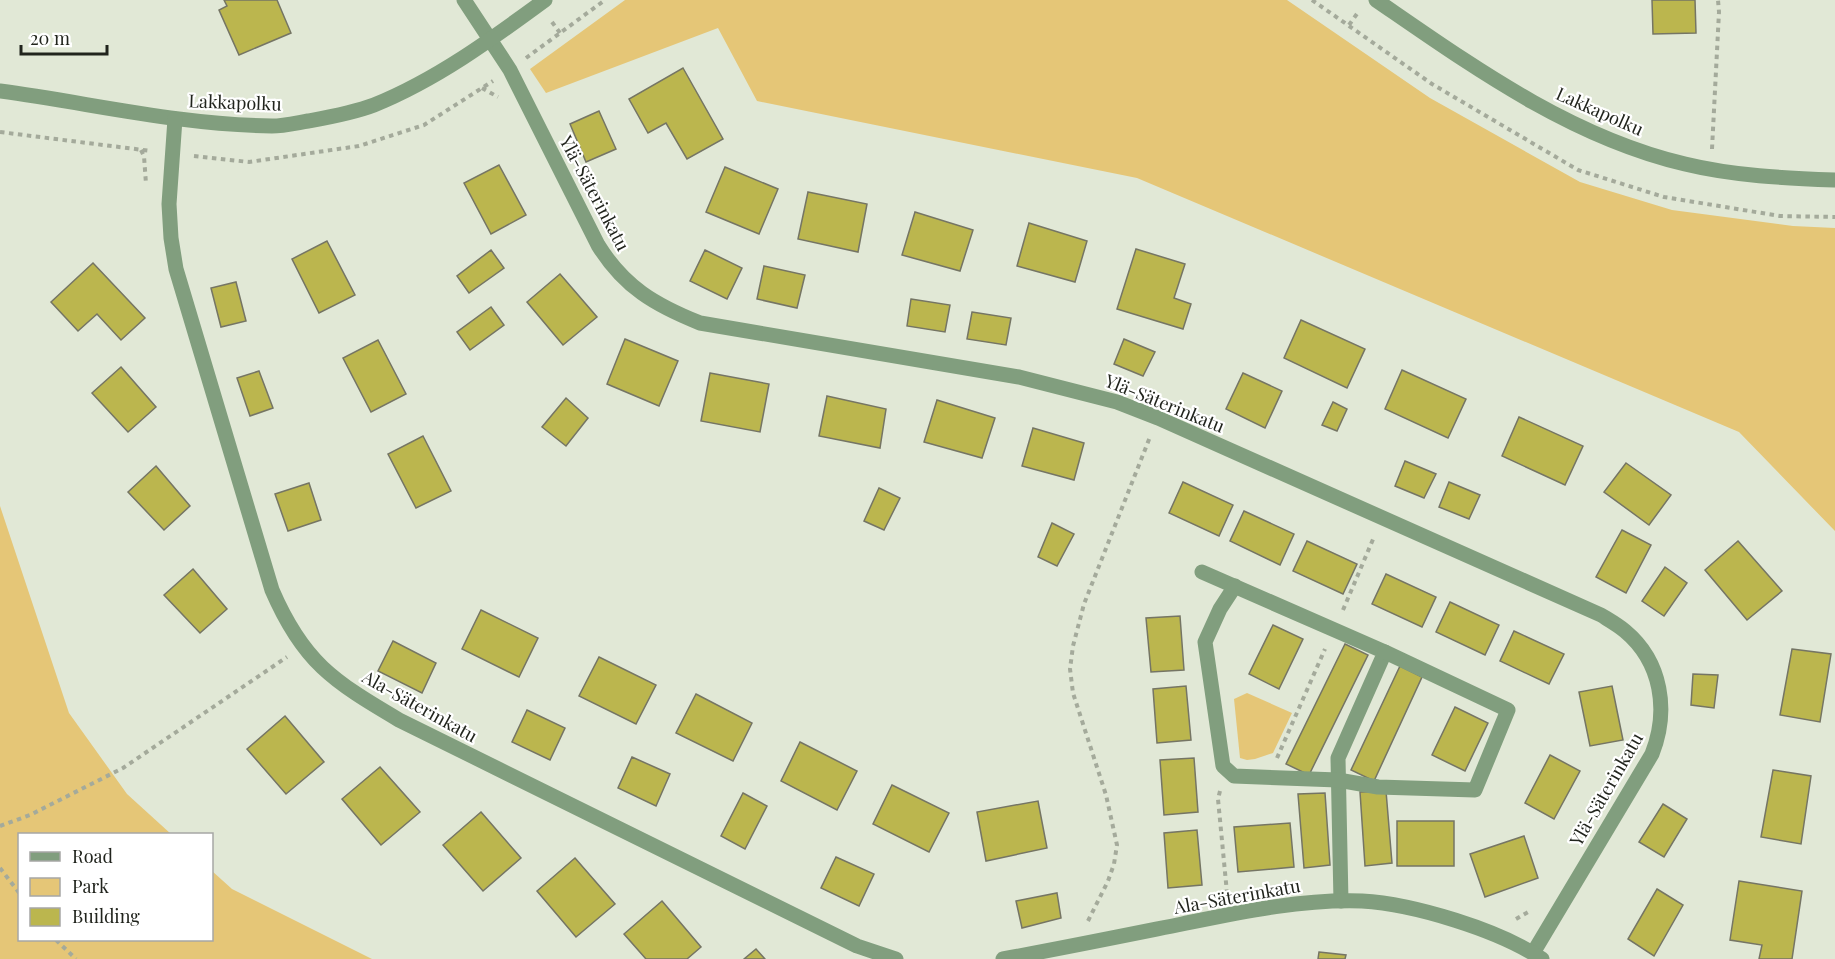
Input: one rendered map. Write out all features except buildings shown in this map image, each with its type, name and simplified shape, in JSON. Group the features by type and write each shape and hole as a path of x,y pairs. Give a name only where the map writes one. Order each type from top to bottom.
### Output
{"street":[{"name":"Ylä-Säterinkatu","path":"464,0 510,69 610,265 634,287 667,309 700,322 1019,376 1117,402 1158,418 1602,615 1624,630 1647,656 1660,689 1662,707 1659,738 1538,956"},
{"name":"Lakkapolku","path":"0,91 56,98 175,119 273,126 338,116 374,105 411,87 491,40 545,0"},
{"name":"Lakkapolku","path":"1377,0 1488,75 1577,125 1625,146 1685,164 1711,169 1779,178 1835,180"},
{"name":"Ala-Säterinkatu","path":"175,119 169,204 176,269 272,590 284,618 302,646 328,674 399,720 857,946 896,959"},
{"path":"1202,572 1235,586 1334,629 1385,652 1508,710 1475,789 1378,787 1338,780 1234,776 1223,766 1205,642 1220,609 1235,586"},
{"path":"1341,901 1338,758 1385,652"},
{"name":"Ala-Säterinkatu","path":"1003,959 1281,906 1341,901 1364,901 1439,916 1503,939 1538,956"}],"path":[{"path":"1711,169 1718,0"},
{"path":"482,88 504,101"},
{"path":"141,150 146,167 146,188"},
{"path":"1081,945 1089,915 1108,881 1117,845 1106,795 1073,693 1070,669 1073,646 1084,604 1153,430"},
{"path":"1269,777 1377,531"},
{"path":"0,826 30,815 123,768 290,655"},
{"path":"1227,770 1218,799 1229,915"},
{"path":"0,868 18,891"},
{"path":"1503,939 1512,921 1533,909"},
{"path":"58,941 76,959"}],"green space":[{"path":"625,0 1287,0 1430,98 1580,182 1672,210 1793,226 1835,228 1835,531 1739,432 1137,178 757,101 718,28 546,93 530,69"},
{"path":"0,506 69,713 127,794 170,833 18,833 18,941 213,941 213,872 232,889 372,959 0,959"},
{"path":"1247,693 1292,713 1273,753 1247,760 1240,758 1234,699"}]}
